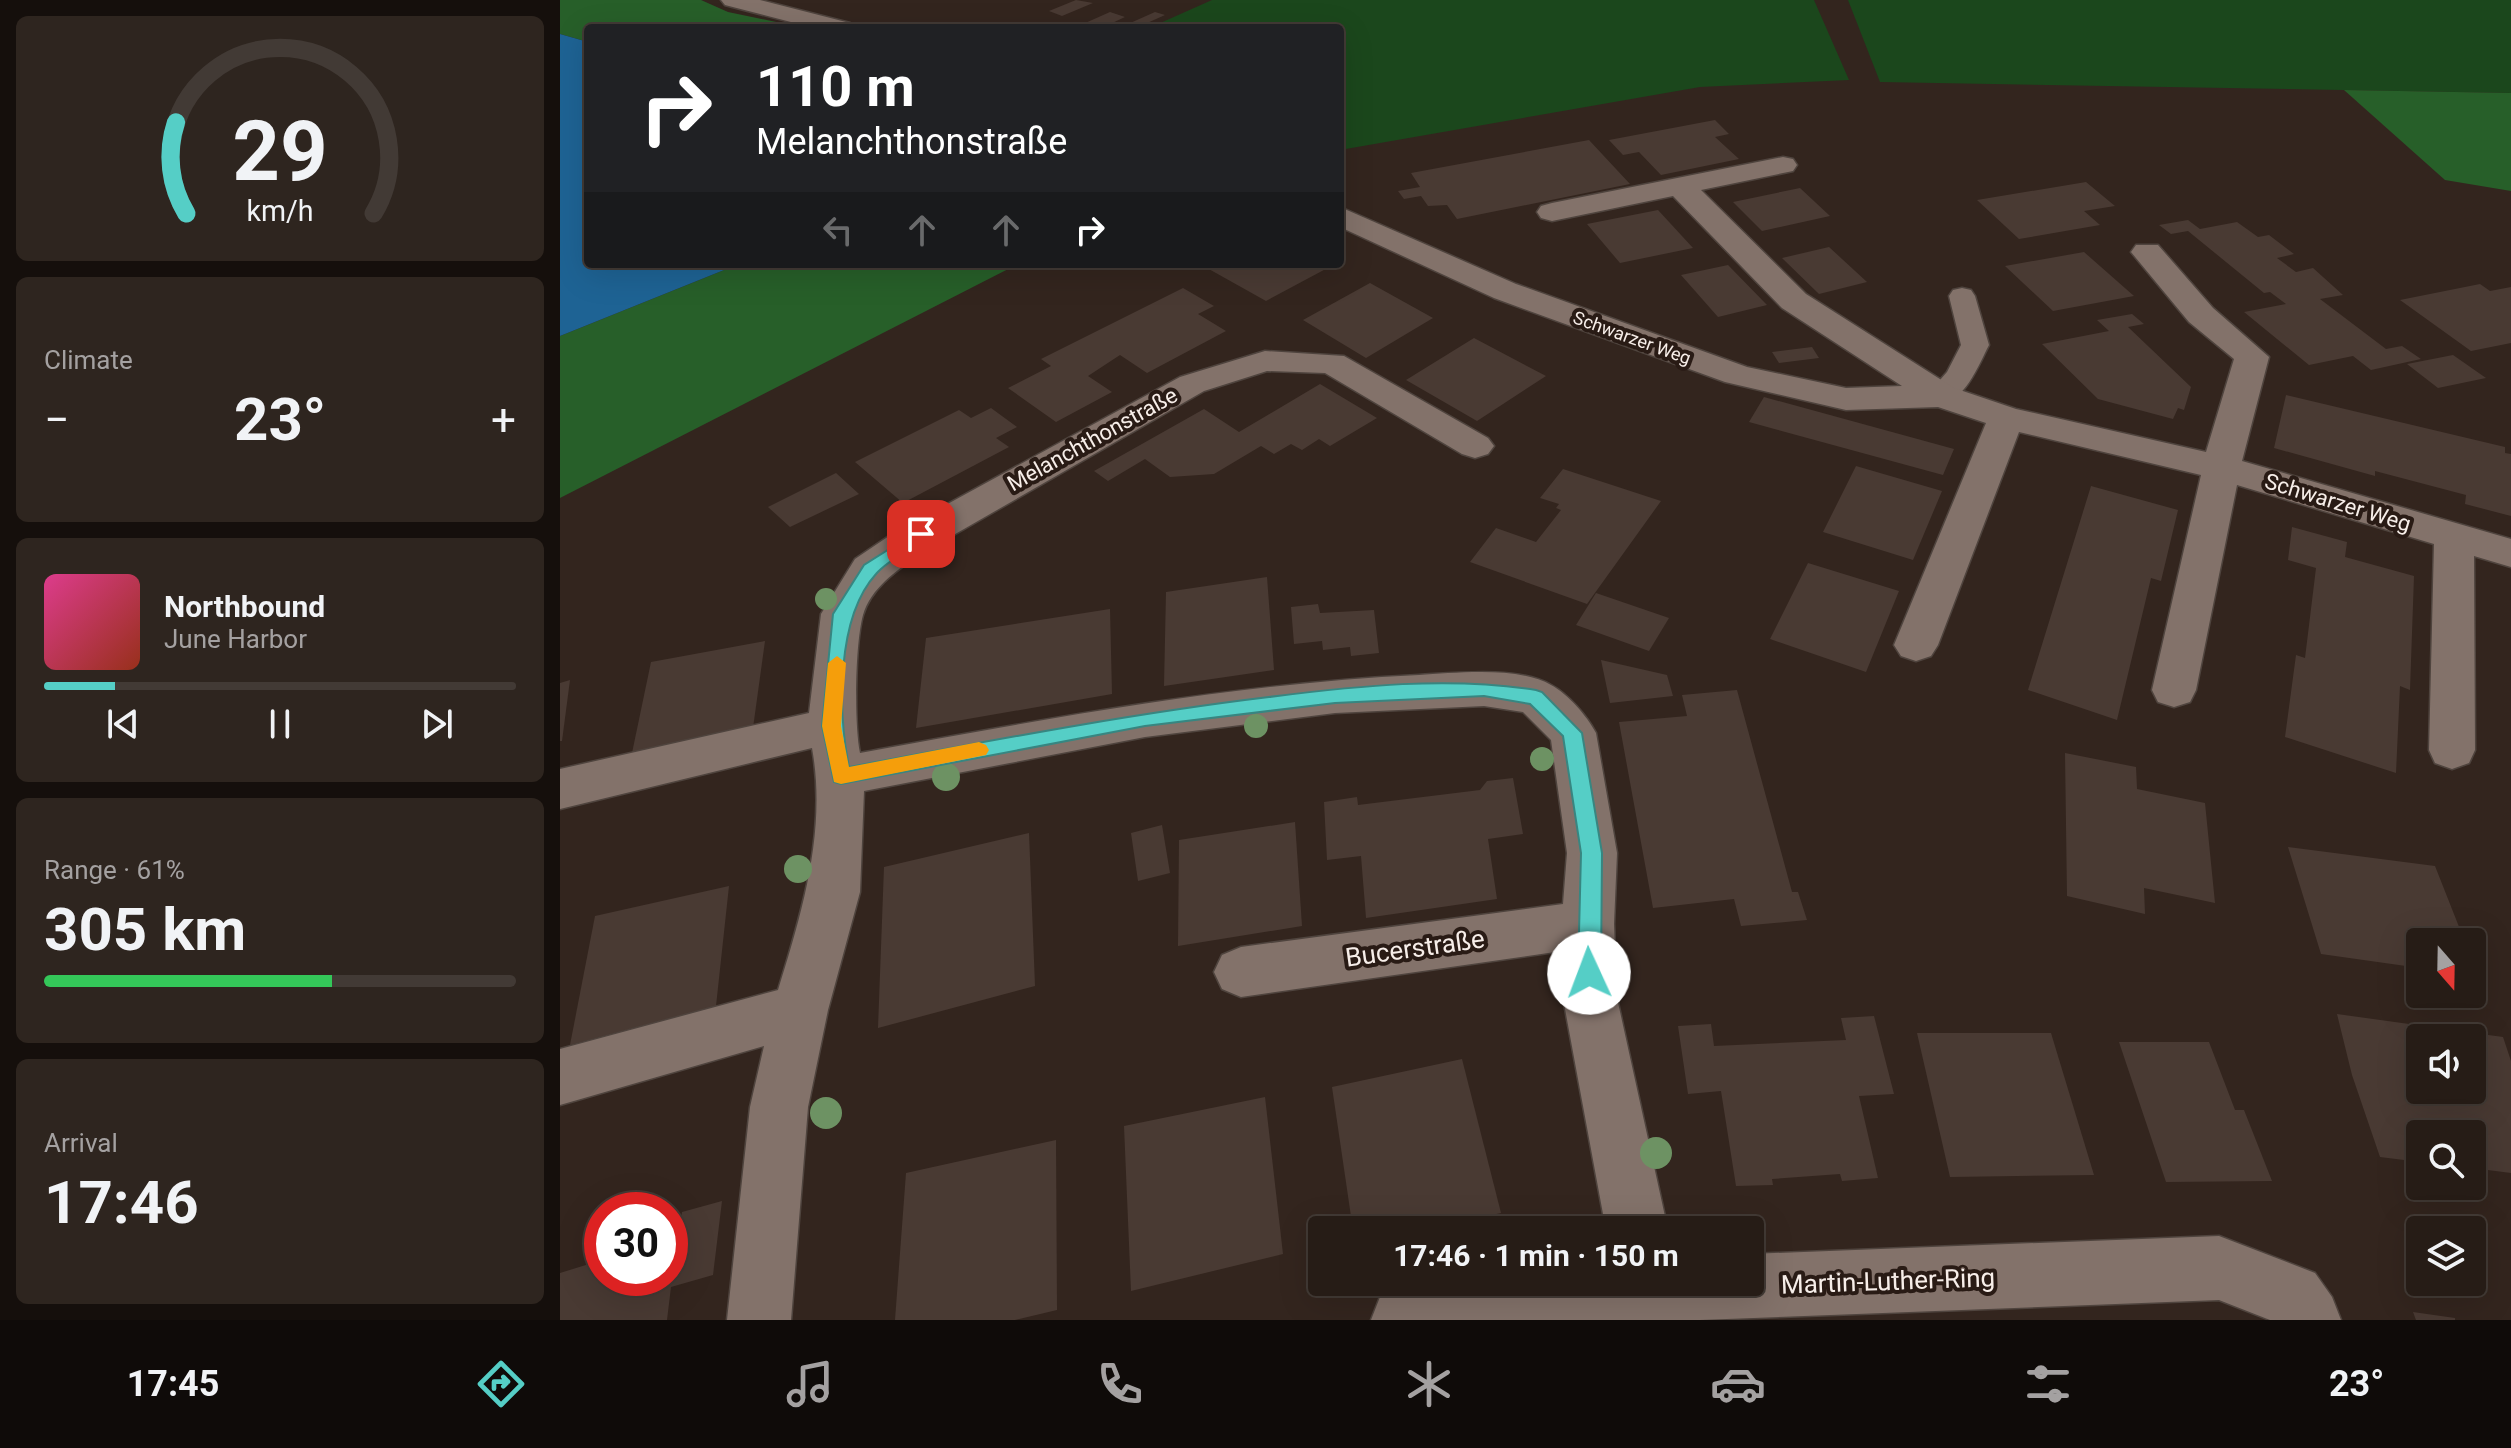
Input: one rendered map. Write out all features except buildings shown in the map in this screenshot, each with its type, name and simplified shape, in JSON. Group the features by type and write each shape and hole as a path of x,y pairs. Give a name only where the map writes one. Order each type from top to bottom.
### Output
{"street":[{"path":"733,0 826,24"},
{"path":"1552,212 1783,165"},
{"name":"Schwarzer Weg","path":"1680,186 1794,301 1941,396 2006,418 2222,468 2511,553"},
{"name":"Schwarzer Weg","path":"1344,218 1505,291 1737,375 1846,399 1941,396"},
{"path":"2147,252 2201,315 2252,357 2222,468 2174,690"},
{"name":"Melanchthonstraße","path":"759,1320 779,1107 800,1010 834,892 841,776 831,726 842,614 870,569 921,534 1192,384 1265,361 1332,363 1475,446"},
{"path":"1916,645 2006,418"},
{"path":"2452,750 2454,536"},
{"path":"841,776 1145,719 1335,696 1484,689 1536,697 1573,733 1592,853 1588,924 1590,998 1634,1216"},
{"path":"560,789 831,726"},
{"name":"Bucerstraße","path":"1241,972 1588,924"},
{"path":"560,1077 800,1010"},
{"name":"Martin-Luther-Ring","path":"1764,1282 2219,1268 2292,1296 2309,1320"},
{"name":"Martin-Luther-Ring","path":"1403,1320 1504,1313 1595,1296"}],"lane":[{"path":"1941,396 1959,375 1975,345 1962,296"}],"green space":[{"path":"560,0 701,0 728,12 786,24 584,24 584,41 560,34"},
{"path":"1212,0 1814,0 1849,80 1700,87 1344,149 1344,24 1158,24"},
{"path":"1848,0 2511,0 2511,93 1880,82"},
{"path":"2344,90 2511,93 2511,191 2445,180"},
{"path":"729,268 1010,268 560,498 560,336"}],"water":[{"path":"560,34 584,41 584,268 729,268 560,336"}],"slow traffic":[{"path":"837,663 831,726 841,776 979,750"}],"route":[{"path":"921,534 870,569 842,614 831,726 841,776 1145,719 1335,696 1484,689 1536,697 1573,733 1592,853 1589,973"}]}
